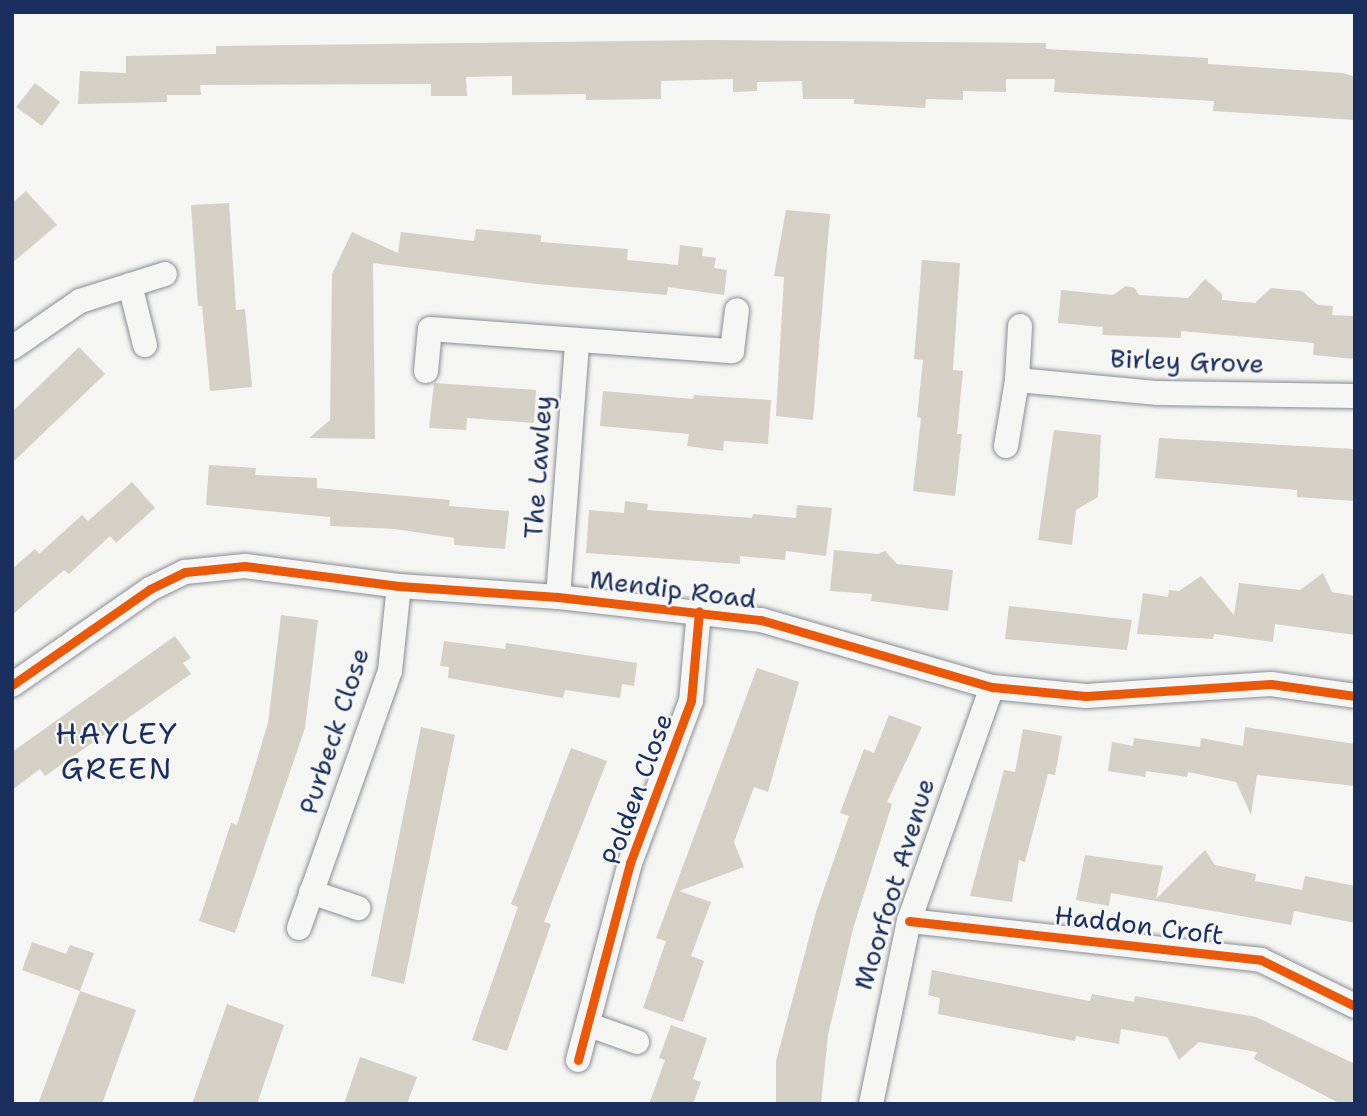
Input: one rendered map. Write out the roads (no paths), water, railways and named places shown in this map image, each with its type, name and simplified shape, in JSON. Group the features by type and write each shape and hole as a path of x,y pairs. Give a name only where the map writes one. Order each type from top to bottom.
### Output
{"street":[{"path":"12,348 80,301 165,274"},
{"path":"130,285 145,345"},
{"path":"426,370 430,329 577,342 732,351 737,310"},
{"path":"1006,446 1017,380 1020,326"},
{"name":"The Lawley","path":"558,597 577,342"},
{"name":"Birley Grove","path":"1017,380 1158,393 1355,396"},
{"name":"Mendip Road","path":"12,685 150,589 185,572 246,566 399,586 558,597 761,620 853,644 992,687 1086,696 1271,684 1355,696"},
{"name":"Purbeck Close","path":"299,928 390,671 399,586"},
{"name":"Polden Close","path":"578,1060 630,863 691,701 699,611"},
{"name":"Moorfoot Avenue","path":"871,1104 909,920 992,687"},
{"path":"311,892 358,908"},
{"name":"Haddon Croft","path":"909,920 1261,960 1355,1006"},
{"path":"589,1025 637,1042"}],"district":[{"name":"HAYLEY GREEN","path":"117,751"}]}
